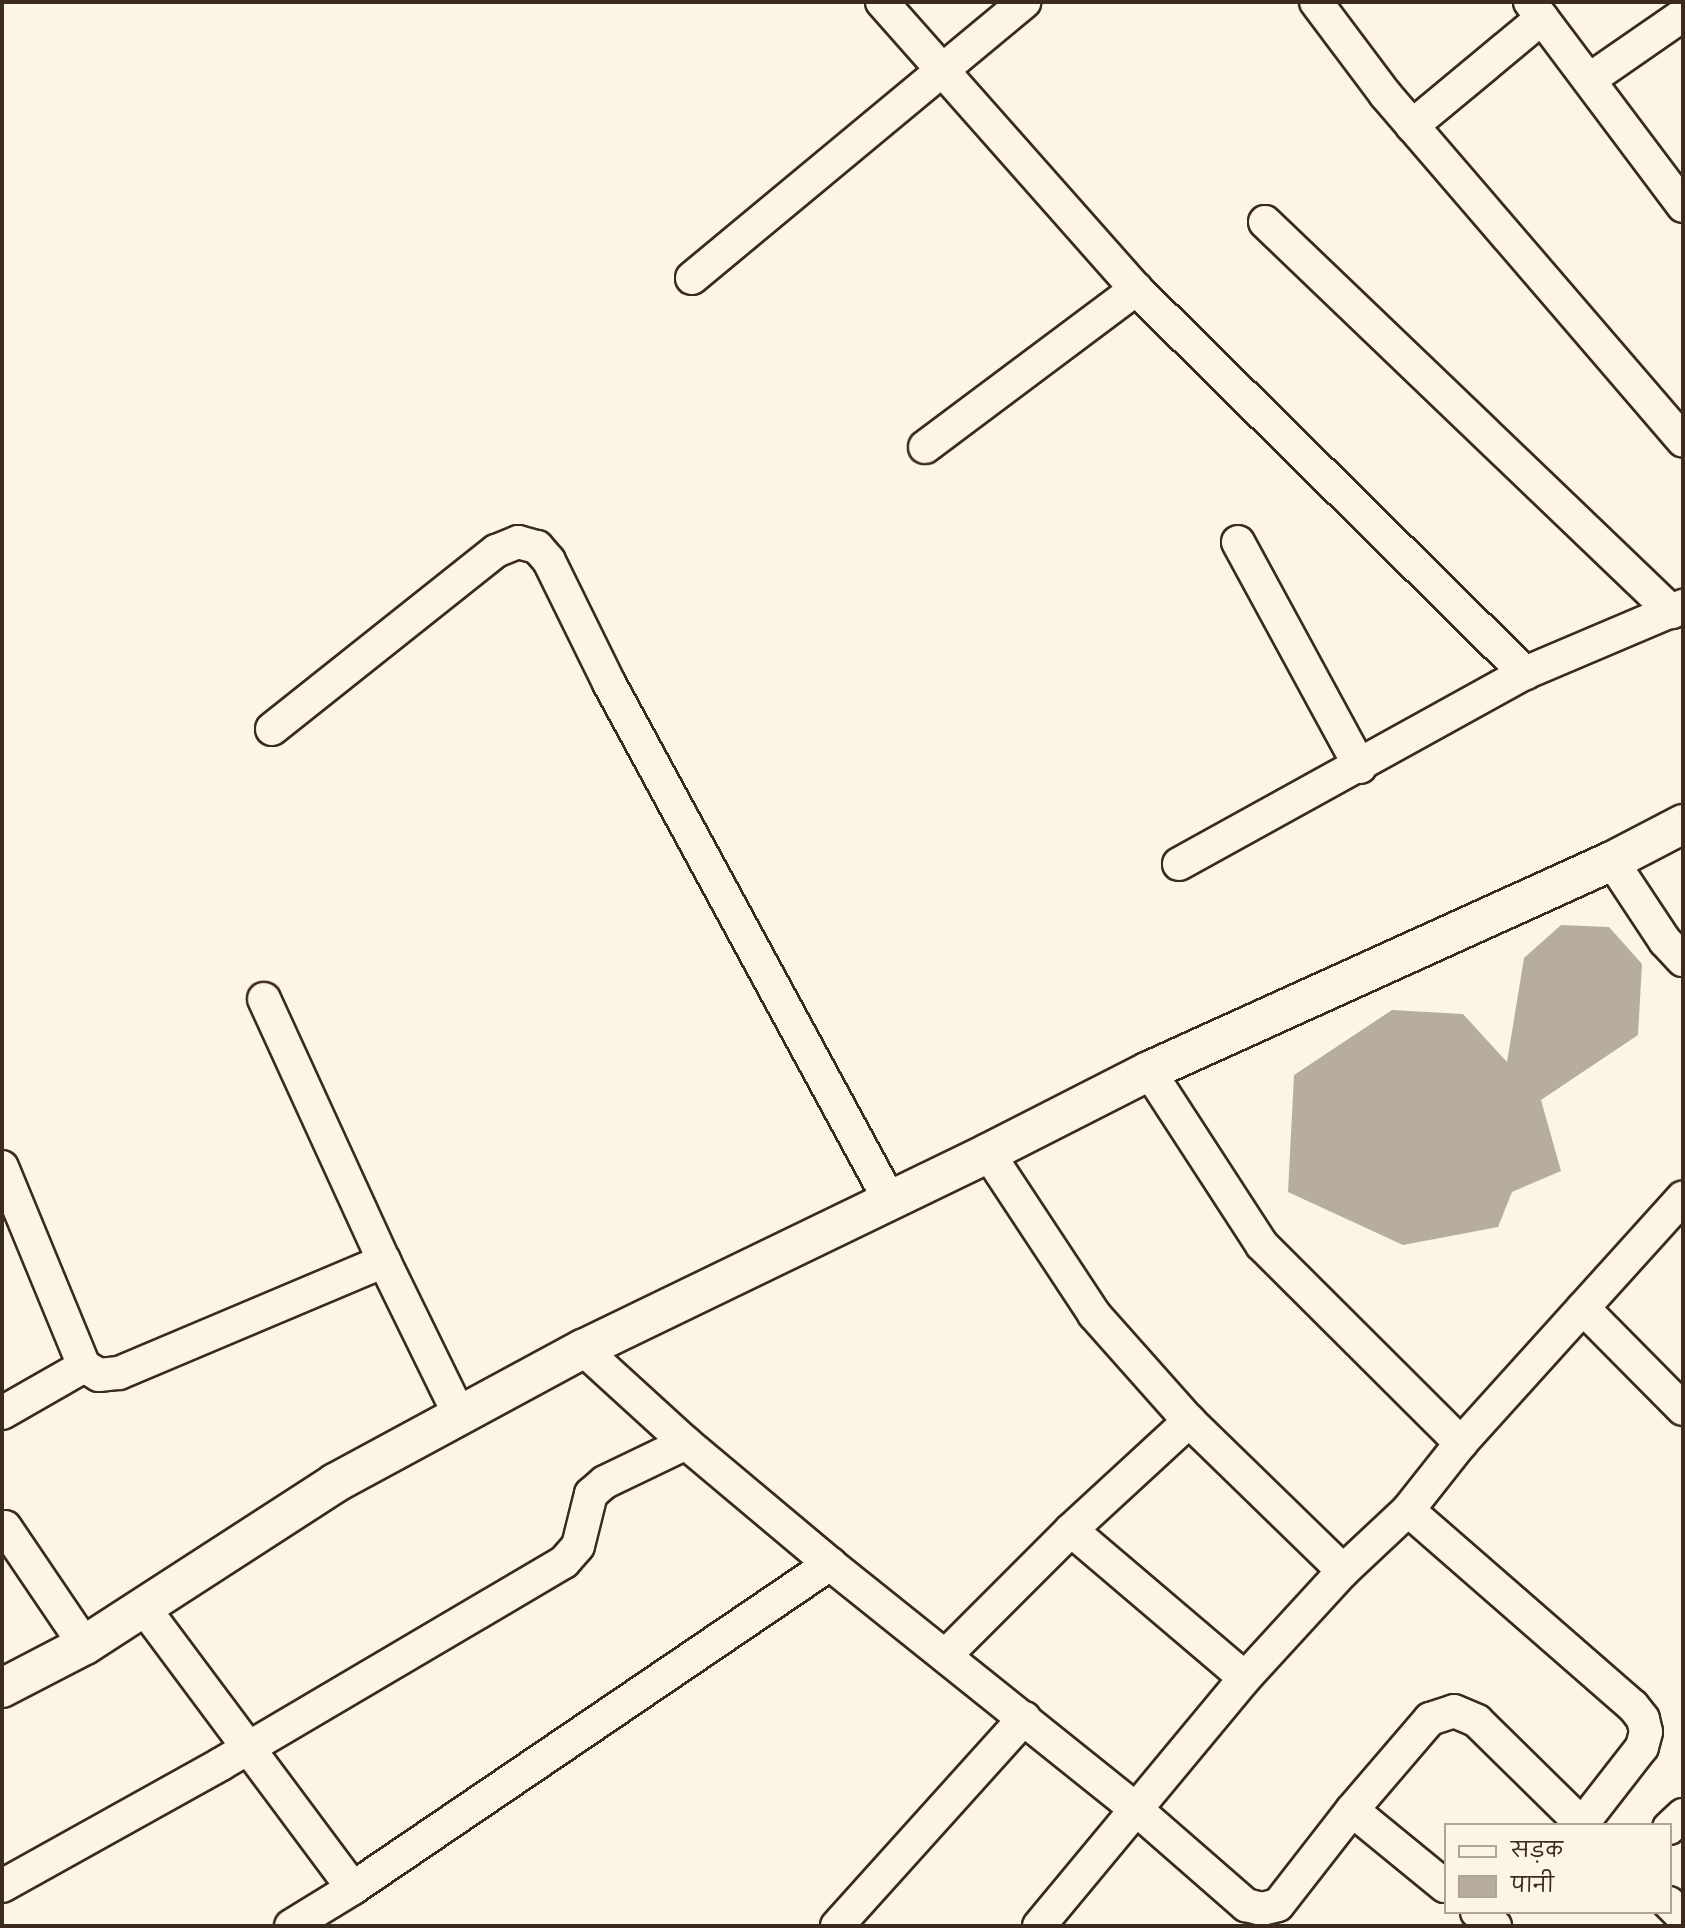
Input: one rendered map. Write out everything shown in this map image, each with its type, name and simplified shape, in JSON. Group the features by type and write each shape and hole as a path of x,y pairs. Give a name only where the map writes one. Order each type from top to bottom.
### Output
{"street":[{"path":"882,2 1136,289 1525,673"},
{"path":"692,278 940,68 1024,2"},
{"path":"1315,2 1412,126 1683,440"},
{"path":"1412,126 1536,10 1683,206"},
{"path":"1589,79 1683,15"},
{"path":"1179,864 1360,767 1525,673 1678,609 1265,222"},
{"path":"925,447 1136,289"},
{"path":"272,729 496,551 518,542 537,547 549,561 609,683 890,1201"},
{"path":"1238,542 1360,767"},
{"path":"2,1688 85,1645 335,1483 583,1349 1149,1072 1612,861 1683,824"},
{"path":"1612,861 1677,946"},
{"path":"264,999 384,1261 460,1416"},
{"path":"1149,1072 1262,1245 1461,1443"},
{"path":"988,1153 1094,1314 1189,1421 1343,1571"},
{"path":"2,1167 84,1366 99,1375 119,1373 384,1261"},
{"path":"1039,1926 1245,1678 1343,1571 1408,1510 1461,1443 1683,1197"},
{"path":"1583,1308 1683,1409"},
{"path":"583,1349 686,1443 830,1564 1137,1810 1247,1905 1262,1909 1278,1905 1352,1810 1430,1719 1454,1711 1477,1721 1582,1823"},
{"path":"2,1413 84,1366"},
{"path":"946,1655 1071,1530 1189,1421"},
{"path":"2,1885 250,1746 564,1562 578,1546 591,1494 605,1482 686,1443"},
{"path":"1408,1510 1633,1706 1643,1719 1646,1732 1642,1747 1584,1823"},
{"path":"5,1527 85,1645"},
{"path":"1071,1530 1245,1678"},
{"path":"291,1926 353,1888 830,1564"},
{"path":"144,1608 194,1678 250,1746 353,1888"},
{"path":"837,1926 1024,1718"},
{"path":"1352,1810 1444,1885"},
{"path":"1480,1914 1495,1926"}],"water":[{"path":"1561,925 1609,927 1642,964 1638,1035 1541,1100 1561,1171 1512,1192 1498,1227 1403,1245 1288,1192 1294,1075 1392,1010 1463,1014 1507,1062 1524,958"}]}
